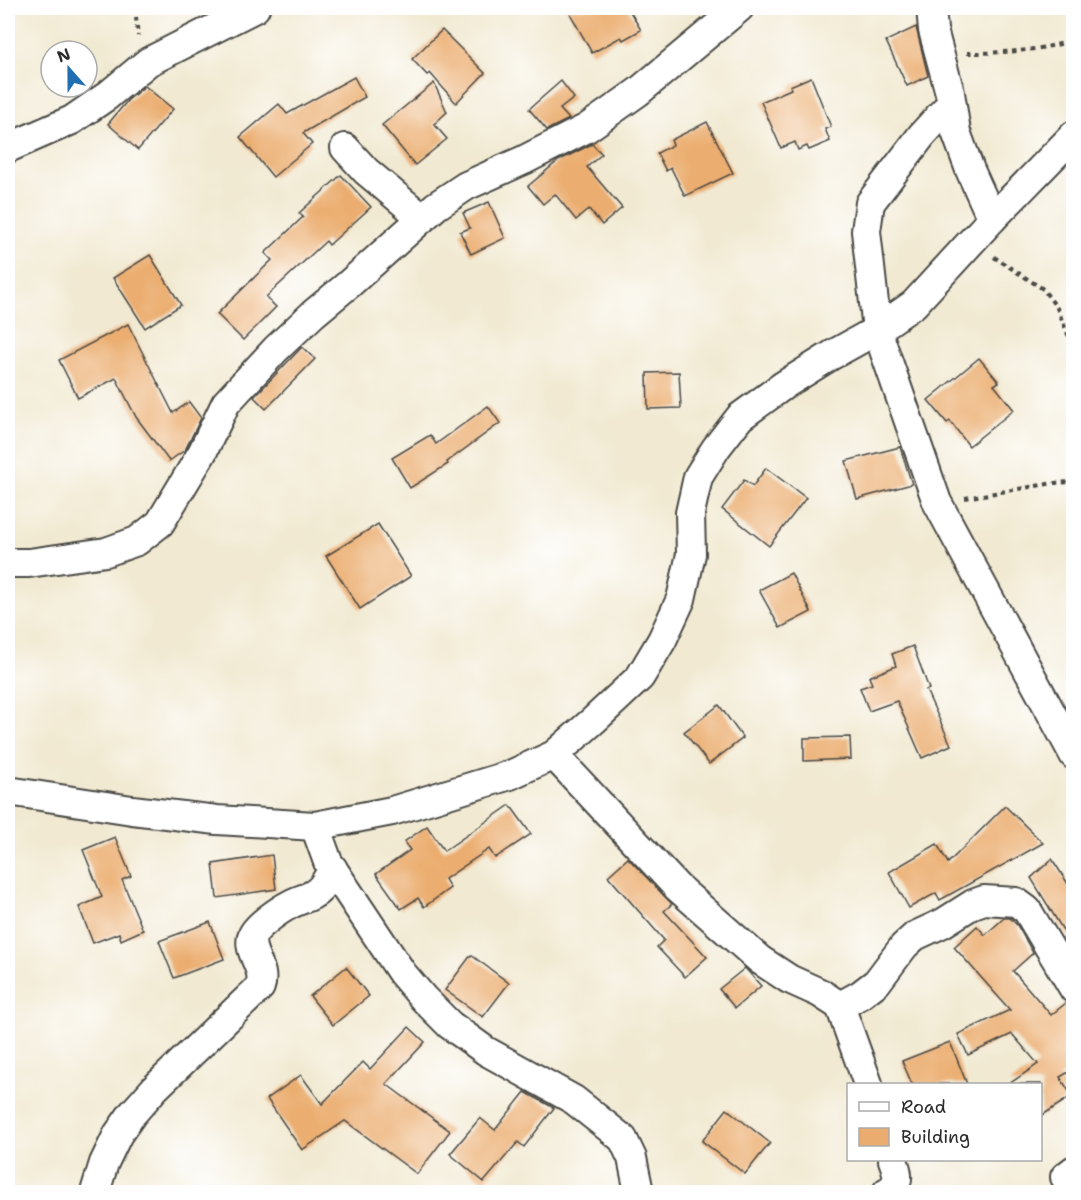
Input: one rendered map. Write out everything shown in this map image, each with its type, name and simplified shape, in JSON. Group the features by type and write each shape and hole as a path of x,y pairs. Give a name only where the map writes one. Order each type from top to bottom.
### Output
{"street":[{"path":"8,148 72,120 107,96 148,62 255,8"},
{"path":"8,563 29,563 105,552 137,541 160,523 202,453 226,403 283,342 422,218 466,186 587,128 638,92 739,8"},
{"path":"931,8 933,30 956,132 992,219"},
{"path":"952,107 944,111 922,135 870,203 866,231 877,330 937,502 1074,755"},
{"path":"8,791 207,819 315,826 403,808 510,775 554,755 640,677 662,640 681,599 691,554 690,513 698,477 716,448 740,417 832,355 877,330 914,304 1074,135"},
{"path":"345,148 366,171 422,218"},
{"path":"554,755 677,887 760,960 789,979 820,993 840,1006 868,1083"},
{"path":"315,826 333,869 402,974 424,999 450,1025 486,1051 574,1100 623,1139 632,1158 639,1192"},
{"path":"95,1192 104,1163 118,1134 132,1114 155,1088 261,987 262,971 251,945 255,930 289,905 321,888 333,869"},
{"path":"840,1006 877,982 904,946 915,936 984,900 1016,902 1027,910 1074,989"},
{"path":"887,1192 897,1181 898,1173 893,1161"}],"path":[{"path":"939,53 1001,53 1057,45 1074,40"},
{"path":"964,249 991,255 1043,289 1057,308 1074,349"},
{"path":"937,502 1054,483 1074,482"}],"building":[{"path":"567,8 628,8 641,30 623,40 621,37 592,53"},
{"path":"916,27 928,76 907,86 886,41"},
{"path":"442,30 485,73 456,103 430,73 427,75 412,59"},
{"path":"354,77 365,97 303,133 312,144 273,177 240,137 279,104 287,114"},
{"path":"811,77 831,127 825,129 830,141 809,150 807,146 798,150 795,142 781,148 761,102"},
{"path":"561,81 574,98 560,109 569,119 547,130 529,109"},
{"path":"434,83 447,112 434,124 447,139 415,165 382,125"},
{"path":"145,86 173,109 138,150 108,124 128,100"},
{"path":"707,122 733,173 685,196 671,168 666,171 657,153 673,145 671,140"},
{"path":"592,144 602,154 587,167 622,208 602,225 589,209 576,220 555,194 543,204 528,186 558,161"},
{"path":"341,175 371,207 329,245 326,241 266,297 276,307 243,340 217,314 272,260 265,253 303,217 299,213"},
{"path":"489,202 505,238 471,254 460,232 470,228 463,213"},
{"path":"150,255 181,305 145,328 113,278"},
{"path":"128,324 173,413 189,402 201,418 185,450 169,461 136,417 116,378 78,398 59,360"},
{"path":"302,347 315,359 266,409 254,397"},
{"path":"979,358 999,382 994,385 1014,410 969,446 950,421 947,423 928,400"},
{"path":"679,372 681,408 648,409 647,373"},
{"path":"488,406 500,423 447,462 448,464 410,488 392,458 430,435 436,444"},
{"path":"900,447 912,484 857,499 846,461"},
{"path":"766,468 806,498 769,546 722,509 744,480 753,486"},
{"path":"378,524 411,576 360,609 326,556"},
{"path":"791,573 811,612 780,628 759,590"},
{"path":"913,646 929,689 926,690 951,745 922,758 897,701 869,711 860,688 872,684 869,677 896,666 892,654"},
{"path":"719,705 743,738 709,764 684,732"},
{"path":"850,737 851,759 804,761 804,738"},
{"path":"510,805 531,834 495,858 489,849 445,879 450,888 424,907 418,898 401,909 376,874 410,850 404,842 427,826 444,851"},
{"path":"1005,806 1043,843 940,900 936,893 909,908 889,872 937,844 948,863"},
{"path":"115,837 131,876 122,880 143,930 121,940 119,933 93,943 79,907 102,897 83,850"},
{"path":"272,855 276,889 217,898 213,864"},
{"path":"628,858 672,904 664,911 707,957 685,977 657,947 664,940 608,876"},
{"path":"1052,859 1074,893 1074,948 1031,878"},
{"path":"1004,918 1010,918 1017,925 1033,953 1013,971 1051,1015 1066,1003 1074,1005 1074,1069 1060,1077 1072,1096 1042,1115 1042,1083 1010,1083 1038,1064 1012,1034 968,1055 958,1034 1010,1010 954,947 977,926 985,935"},
{"path":"210,922 224,959 174,978 159,941"},
{"path":"471,955 509,983 483,1017 445,990"},
{"path":"346,967 369,996 333,1025 310,996"},
{"path":"745,968 761,986 735,1008 719,989"},
{"path":"409,1027 425,1042 386,1084 450,1131 417,1174 345,1121 302,1150 267,1099 301,1075 322,1104 363,1062 370,1069"},
{"path":"950,1042 967,1083 912,1083 902,1061"},
{"path":"525,1092 554,1108 524,1147 518,1142 484,1182 450,1154 480,1118 495,1130"},
{"path":"727,1109 770,1143 745,1174 702,1141"}]}
